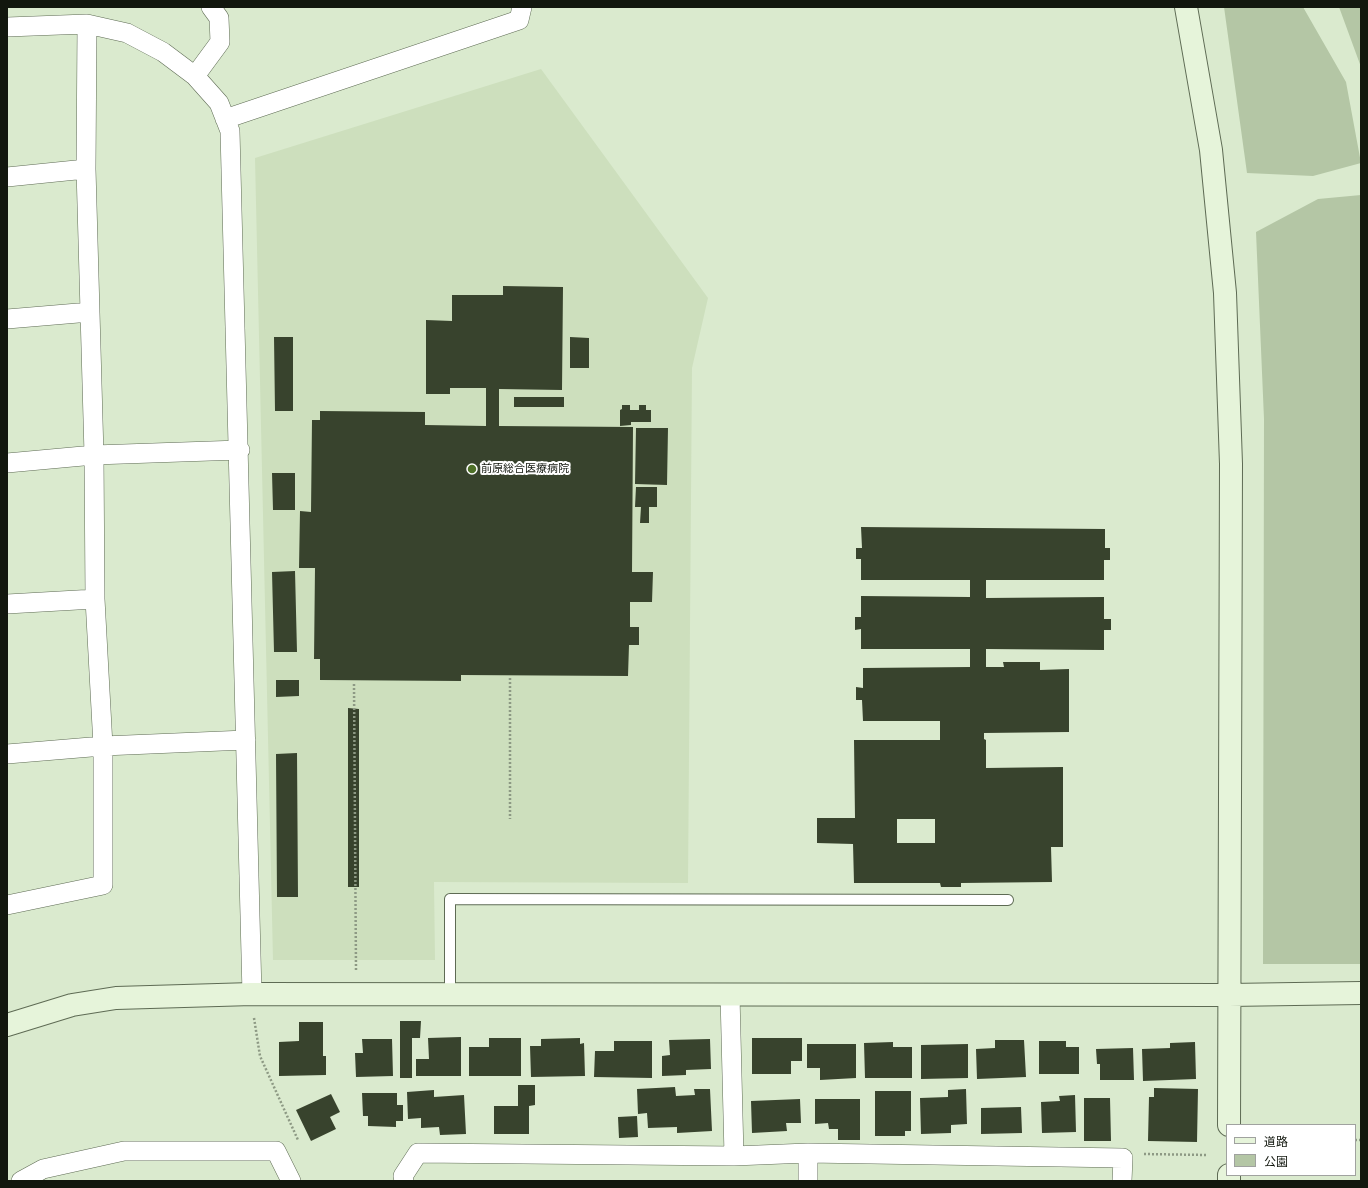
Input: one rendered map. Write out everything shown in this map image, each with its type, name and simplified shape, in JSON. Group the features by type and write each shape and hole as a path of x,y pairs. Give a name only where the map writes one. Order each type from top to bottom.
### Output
{"street":[{"path":"195,76 220,42 219,18 211,7"},
{"path":"225,119 520,20 522,7"},
{"path":"1186,7 1211,150 1225,293 1231,464 1229,1124"},
{"path":"7,905 103,885 103,746 95,599 94,455 86,169 87,24"},
{"path":"7,27 87,24 128,34 163,52 195,76 219,103 230,131 240,450 252,994"},
{"path":"7,177 86,169"},
{"path":"7,319 90,312"},
{"path":"7,463 94,455 240,450"},
{"path":"7,604 95,599"},
{"path":"7,754 103,746 246,740"},
{"path":"7,1025 72,1005 116,998 252,994 1361,994"},
{"path":"730,995 734,1156"},
{"path":"21,1181 43,1169 124,1151 276,1151 291,1181"},
{"path":"404,1181 403,1176 418,1153 734,1156 808,1153 1123,1158 1122,1181"},
{"path":"808,1153 808,1181"}],"lane":[{"path":"450,994 450,899 1008,900"}],"path":[{"path":"510,678 510,819"},
{"path":"354,684 356,976"},
{"path":"252,994 253,1015 260,1056 300,1146"},
{"path":"1123,1158 1138,1154 1207,1155"}],"shaded area":[{"path":"541,69 708,298 692,368 688,883 434,882 435,960 273,960 255,158"}],"green space":[{"path":"1224,7 1303,7 1346,82 1361,163 1313,176 1247,173"},
{"path":"1339,7 1361,7 1361,67"},
{"path":"1361,195 1361,964 1263,964 1264,419 1256,232 1318,199"}],"building":[{"name":"前原総合医療病院","path":"503,286 563,287 562,390 499,389 499,426 633,427 632,572 653,572 652,602 630,602 630,627 639,627 639,645 629,645 628,676 461,675 461,681 320,680 320,659 314,659 315,568 299,568 300,511 311,512 312,420 320,420 320,411 425,412 425,425 486,426 486,388 450,388 450,394 426,394 426,320 452,321 452,295 503,295"},
{"path":"274,337 293,337 293,411 275,411"},
{"path":"570,337 589,338 589,368 570,368"},
{"path":"514,397 564,397 564,407 514,407"},
{"path":"622,405 630,405 630,410 639,410 639,405 646,405 646,410 651,410 651,422 631,422 631,425 620,426 620,410 622,409"},
{"path":"636,428 668,428 667,485 635,484"},
{"path":"272,473 295,473 295,510 273,510"},
{"path":"636,487 657,487 657,507 649,507 649,523 640,523 641,507 635,507"},
{"path":"861,527 1105,529 1105,548 1110,548 1110,560 1104,560 1104,580 986,580 986,598 1104,597 1104,619 1111,619 1111,630 1104,630 1104,650 986,649 986,667 1004,667 1003,662 1040,662 1040,670 1069,669 1069,732 984,733 984,739 986,740 986,768 1063,767 1063,847 1051,847 1052,882 961,883 961,887 941,887 940,883 854,883 853,844 817,843 817,818 855,818 854,740 940,740 940,721 863,721 862,700 856,700 856,687 863,688 863,668 970,667 970,649 861,649 861,629 855,630 855,617 861,617 861,596 970,597 970,580 861,580 861,559 856,559 856,548 862,548","holes":["897,819 935,819 935,843 897,843"]},
{"path":"295,571 297,652 274,652 272,572"},
{"path":"276,680 299,680 299,696 276,697"},
{"path":"348,708 359,709 359,887 348,887"},
{"path":"297,753 298,897 277,897 276,754"},
{"path":"400,1021 421,1021 420,1038 412,1038 412,1078 400,1078"},
{"path":"299,1022 323,1022 323,1056 326,1056 326,1075 279,1076 279,1042 299,1041"},
{"path":"461,1037 461,1076 416,1076 416,1059 429,1059 428,1038"},
{"path":"489,1038 521,1038 521,1076 469,1076 469,1047 489,1047"},
{"path":"580,1038 580,1044 584,1043 585,1076 531,1077 530,1046 541,1046 541,1039"},
{"path":"752,1038 802,1038 802,1061 791,1061 791,1074 752,1074"},
{"path":"362,1039 392,1039 393,1076 356,1077 355,1053 363,1053"},
{"path":"710,1039 711,1069 686,1070 686,1075 662,1076 662,1056 670,1055 669,1040"},
{"path":"995,1040 1024,1040 1026,1077 977,1079 976,1049 995,1048"},
{"path":"614,1041 652,1041 652,1078 594,1077 595,1051 614,1051"},
{"path":"1039,1041 1066,1041 1066,1047 1079,1047 1079,1074 1039,1074"},
{"path":"893,1042 893,1047 912,1047 912,1078 865,1078 864,1043"},
{"path":"1195,1042 1196,1079 1143,1081 1142,1049 1170,1048 1170,1043"},
{"path":"807,1044 856,1044 856,1078 820,1080 820,1068 807,1068"},
{"path":"968,1044 968,1078 921,1079 921,1045"},
{"path":"1133,1048 1134,1080 1100,1080 1100,1064 1097,1064 1096,1049"},
{"path":"518,1085 535,1085 535,1105 529,1106 529,1134 494,1134 494,1106 518,1106"},
{"path":"675,1087 676,1096 695,1095 694,1089 710,1089 712,1131 677,1133 677,1127 648,1128 647,1113 638,1114 637,1089"},
{"path":"1154,1088 1198,1089 1197,1142 1148,1141 1149,1097 1154,1097"},
{"path":"966,1089 967,1124 951,1125 951,1133 921,1134 920,1098 948,1097 948,1090"},
{"path":"434,1090 434,1097 464,1095 466,1134 440,1135 439,1127 421,1128 421,1118 408,1119 407,1092"},
{"path":"875,1091 911,1091 911,1131 905,1131 905,1136 875,1136"},
{"path":"362,1093 397,1093 397,1105 403,1105 403,1121 396,1121 396,1127 368,1126 368,1116 363,1116"},
{"path":"331,1094 340,1112 330,1117 336,1129 311,1141 296,1110"},
{"path":"1075,1095 1076,1132 1042,1133 1041,1102 1060,1101 1059,1096"},
{"path":"1084,1098 1110,1098 1111,1141 1084,1141"},
{"path":"800,1099 801,1123 786,1123 787,1131 752,1133 751,1101"},
{"path":"815,1099 860,1099 860,1140 838,1140 838,1129 829,1129 828,1123 815,1124"},
{"path":"1021,1107 1022,1133 981,1134 981,1108"},
{"path":"637,1116 638,1137 619,1138 618,1117"}],"place":[{"name":"前原総合医療病院","path":"472,469"}]}
